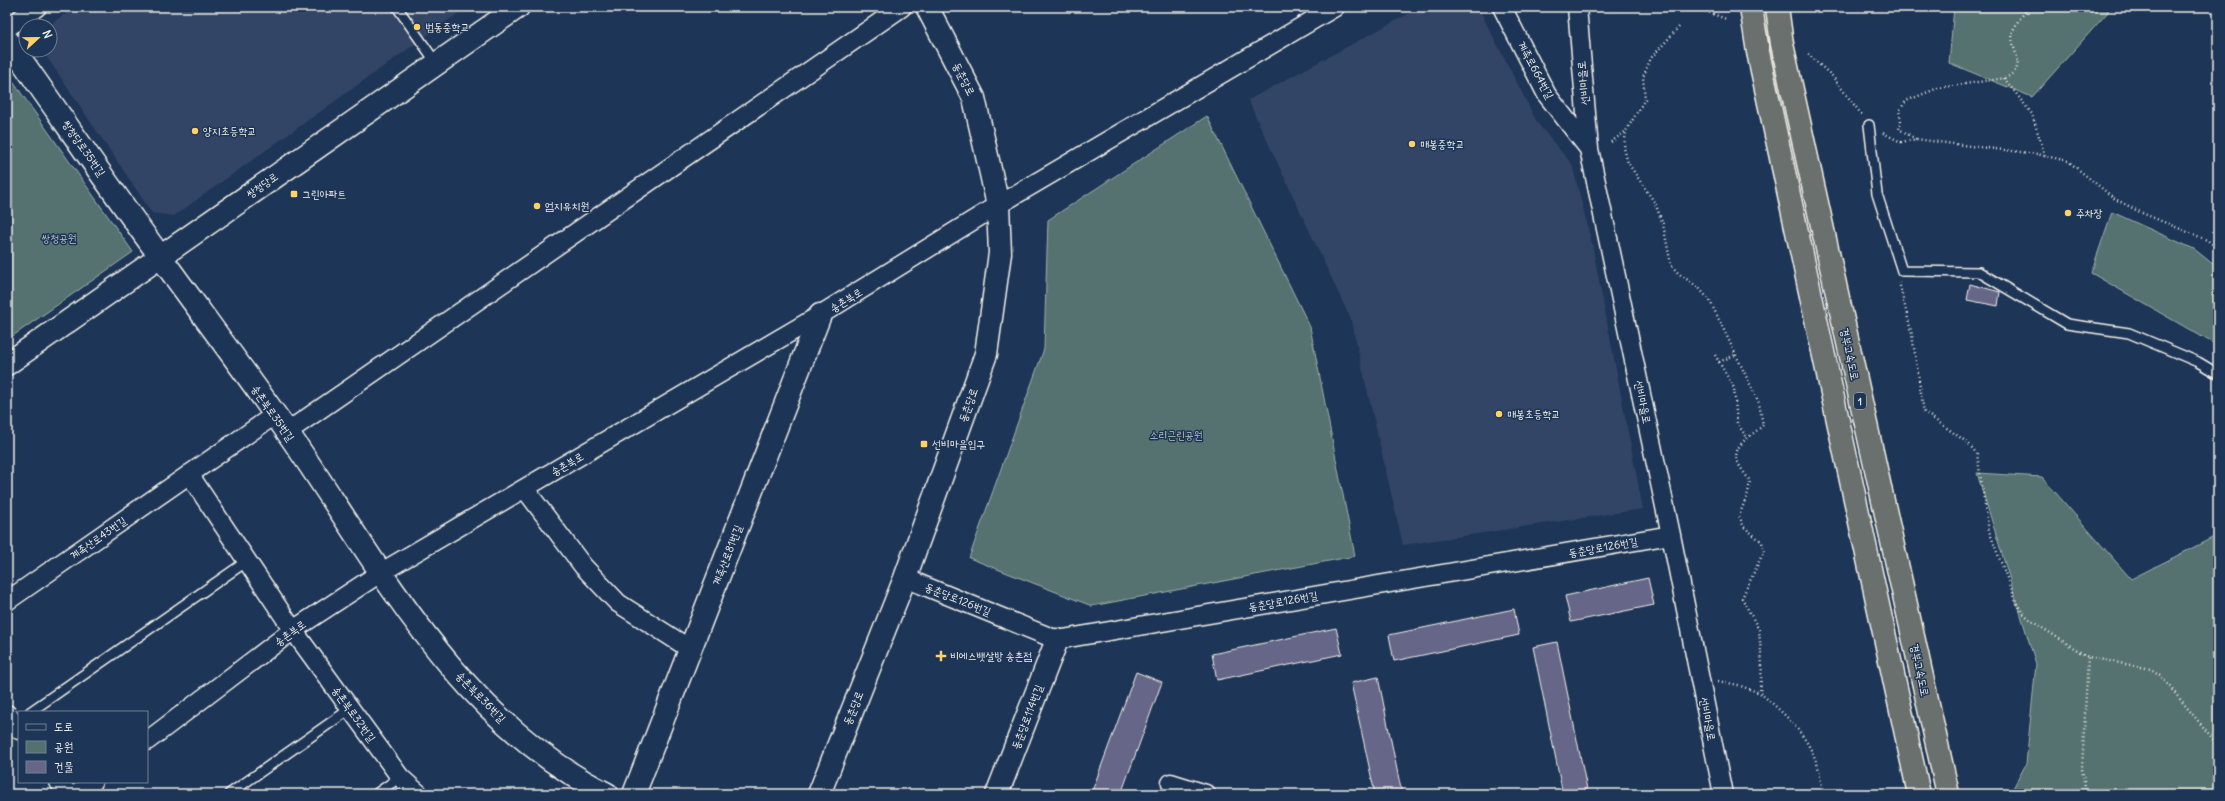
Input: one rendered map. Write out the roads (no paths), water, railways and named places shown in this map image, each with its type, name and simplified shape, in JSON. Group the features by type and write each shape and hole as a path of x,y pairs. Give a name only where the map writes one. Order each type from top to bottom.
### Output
{"highway":[{"path":"1751,7 1758,52 1919,794"},
{"name":"경부고속도로","path":"1777,7 1782,44 1805,151 1948,794"}],"main road":[{"name":"쌍청당로","path":"7,364 518,7"},
{"name":"동춘당로","path":"819,794 905,578 986,354 1000,253 998,205 974,98 927,7"},
{"name":"쌍청당로35번길","path":"7,40 160,257"},
{"name":"송촌북로35번길","path":"160,257 276,414 380,573"},
{"name":"계족산로81번길","path":"634,794 820,316"},
{"name":"송촌북로36번길","path":"380,573 457,673 521,738 588,784 607,794"},
{"name":"동춘당로114번길","path":"997,794 1056,640"}],"street":[{"path":"7,28 37,7"},
{"path":"287,432 902,7"},
{"name":"송촌북로","path":"148,740 293,630 380,573 820,316 998,205 1335,7"},
{"name":"계족로664번길","path":"1502,7 1547,95 1589,150"},
{"name":"선비마을로","path":"1577,9 1589,150 1671,535 1723,794"},
{"name":"계족산로43번길","path":"7,601 276,414"},
{"path":"189,474 293,630"},
{"path":"525,489 583,566 618,603 690,649"},
{"name":"동춘당로126번길","path":"905,578 1056,640 1671,535"},
{"name":"송촌북로32번길","path":"293,630 400,777 419,794"},
{"path":"1171,782 1206,794"},
{"path":"59,783 68,794"},
{"path":"77,794 92,783"}],"lane":[{"path":"397,7 437,64"},
{"path":"1869,126 1878,194 1902,271 1979,272 2067,324 2129,333 2198,362 2218,374"},
{"path":"31,711 247,561"},
{"path":"229,794 350,709"},
{"path":"376,794 400,777"}],"place":[{"name":"법동중학교","path":"417,27"},
{"name":"양지초등학교","path":"195,131"},
{"name":"매봉중학교","path":"1412,144"},
{"name":"그린아파트","path":"294,194"},
{"name":"엄지유치원","path":"537,206"},
{"name":"주차장","path":"2068,213"},
{"name":"매봉초등학교","path":"1499,414"},
{"name":"선비마을입구","path":"924,444"},
{"name":"비에스뱃살방 송촌점","path":"941,656"}],"park label":[{"name":"쌍청공원","path":"59,238"},
{"name":"소리근린공원","path":"1176,435"}]}
